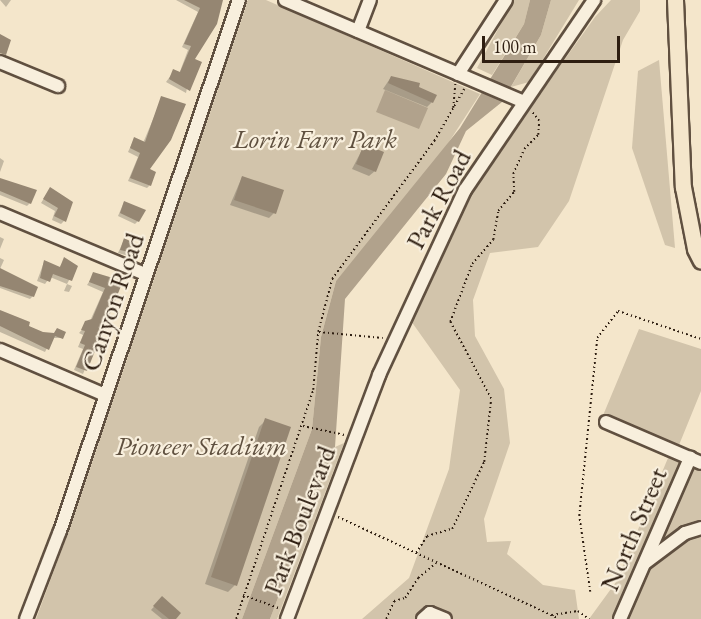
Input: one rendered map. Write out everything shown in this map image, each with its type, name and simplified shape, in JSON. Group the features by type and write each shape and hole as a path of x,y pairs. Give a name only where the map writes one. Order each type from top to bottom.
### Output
{"main road":[{"path":"675,0 683,187 695,249 701,261"}],"street":[{"name":"Canyon Road","path":"26,619 105,395 239,0"},
{"path":"285,0 524,102"},
{"path":"357,31 370,0"},
{"path":"458,74 506,0"},
{"name":"Park Road","path":"351,437 394,339 465,190 594,0"},
{"path":"0,62 58,86"},
{"path":"0,213 146,274"},
{"path":"0,350 105,395"},
{"path":"606,422 695,460"},
{"name":"Park Boulevard","path":"287,619 327,512 351,437"},
{"name":"North Street","path":"620,619 695,460"},
{"path":"644,564 685,533 701,528"},
{"path":"426,616 445,619"}],"path":[{"path":"236,619 242,594 313,390 318,332 332,279 434,141 464,88"},
{"path":"453,91 453,109"},
{"path":"416,553 428,536 452,529 484,462 491,399 450,322 472,264 493,240 494,220 514,192 513,174 524,149 538,135 538,121 524,102"},
{"path":"318,332 384,339"},
{"path":"302,426 351,437"},
{"path":"327,512 558,618"},
{"path":"386,619 394,601 405,598 418,578 437,562"},
{"path":"242,594 275,607"},
{"path":"552,615 578,611 589,619"}],"green space":[{"path":"248,0 266,0 480,94 436,162 336,281 321,337 312,429 242,619 36,619 71,525"},
{"path":"514,0 530,0 524,24 492,75 477,68"},
{"path":"551,0 579,0 529,82 511,87 541,35"},
{"path":"611,0 640,0 640,11 623,40 569,201 538,247 490,253 473,300 475,336 504,389 510,443 484,519 487,542 511,541 507,554 543,585 575,590 579,619 362,619 409,578 449,469 460,390 411,321 470,192 595,17"},
{"path":"659,60 675,248 665,245 632,148 638,71"},
{"path":"639,329 701,349 701,391 679,445 701,455 701,619 589,619 616,582 668,458 599,425"},
{"path":"344,443 277,619 270,619 335,447"}],"shaded area":[{"path":"530,0 551,0 541,35 502,102 466,131 446,174 345,299 335,447 270,619 242,619 312,429 321,337 336,281 460,128 524,24"},
{"path":"385,90 428,108 419,129 376,112"}],"building":[{"path":"184,0 223,0 217,24 195,59 202,62 190,91 169,79 173,69 180,72 191,46 184,44 200,8"},
{"path":"0,34 11,40 6,55 0,53"},
{"path":"391,76 420,83 419,87 437,95 433,103 388,83"},
{"path":"161,96 186,104 171,140 150,169 156,172 151,186 130,178 140,153 130,148 134,137 145,142"},
{"path":"364,144 384,152 376,172 356,164"},
{"path":"242,176 284,190 276,214 234,200"},
{"path":"0,178 37,190 31,204 0,191"},
{"path":"50,187 73,202 66,222 54,216 58,208 43,199"},
{"path":"124,201 146,210 139,222 120,213"},
{"path":"124,238 136,244 134,253 120,250"},
{"path":"64,257 78,266 72,281 53,274 50,282 40,278 44,260 60,267"},
{"path":"0,268 38,287 34,297 0,286"},
{"path":"93,272 123,281 87,371 76,367 85,345 80,343 85,331 81,330 85,321 92,319 105,288 89,282"},
{"path":"0,310 30,322 29,326 43,332 54,333 57,328 66,332 63,339 55,336 49,350 0,326"},
{"path":"265,418 291,427 237,586 211,577"},
{"path":"162,596 181,613 176,619 169,619 153,606"}],"park label":[{"name":"Lorin Farr Park","path":"315,139"},
{"name":"Pioneer Stadium","path":"201,446"}]}
